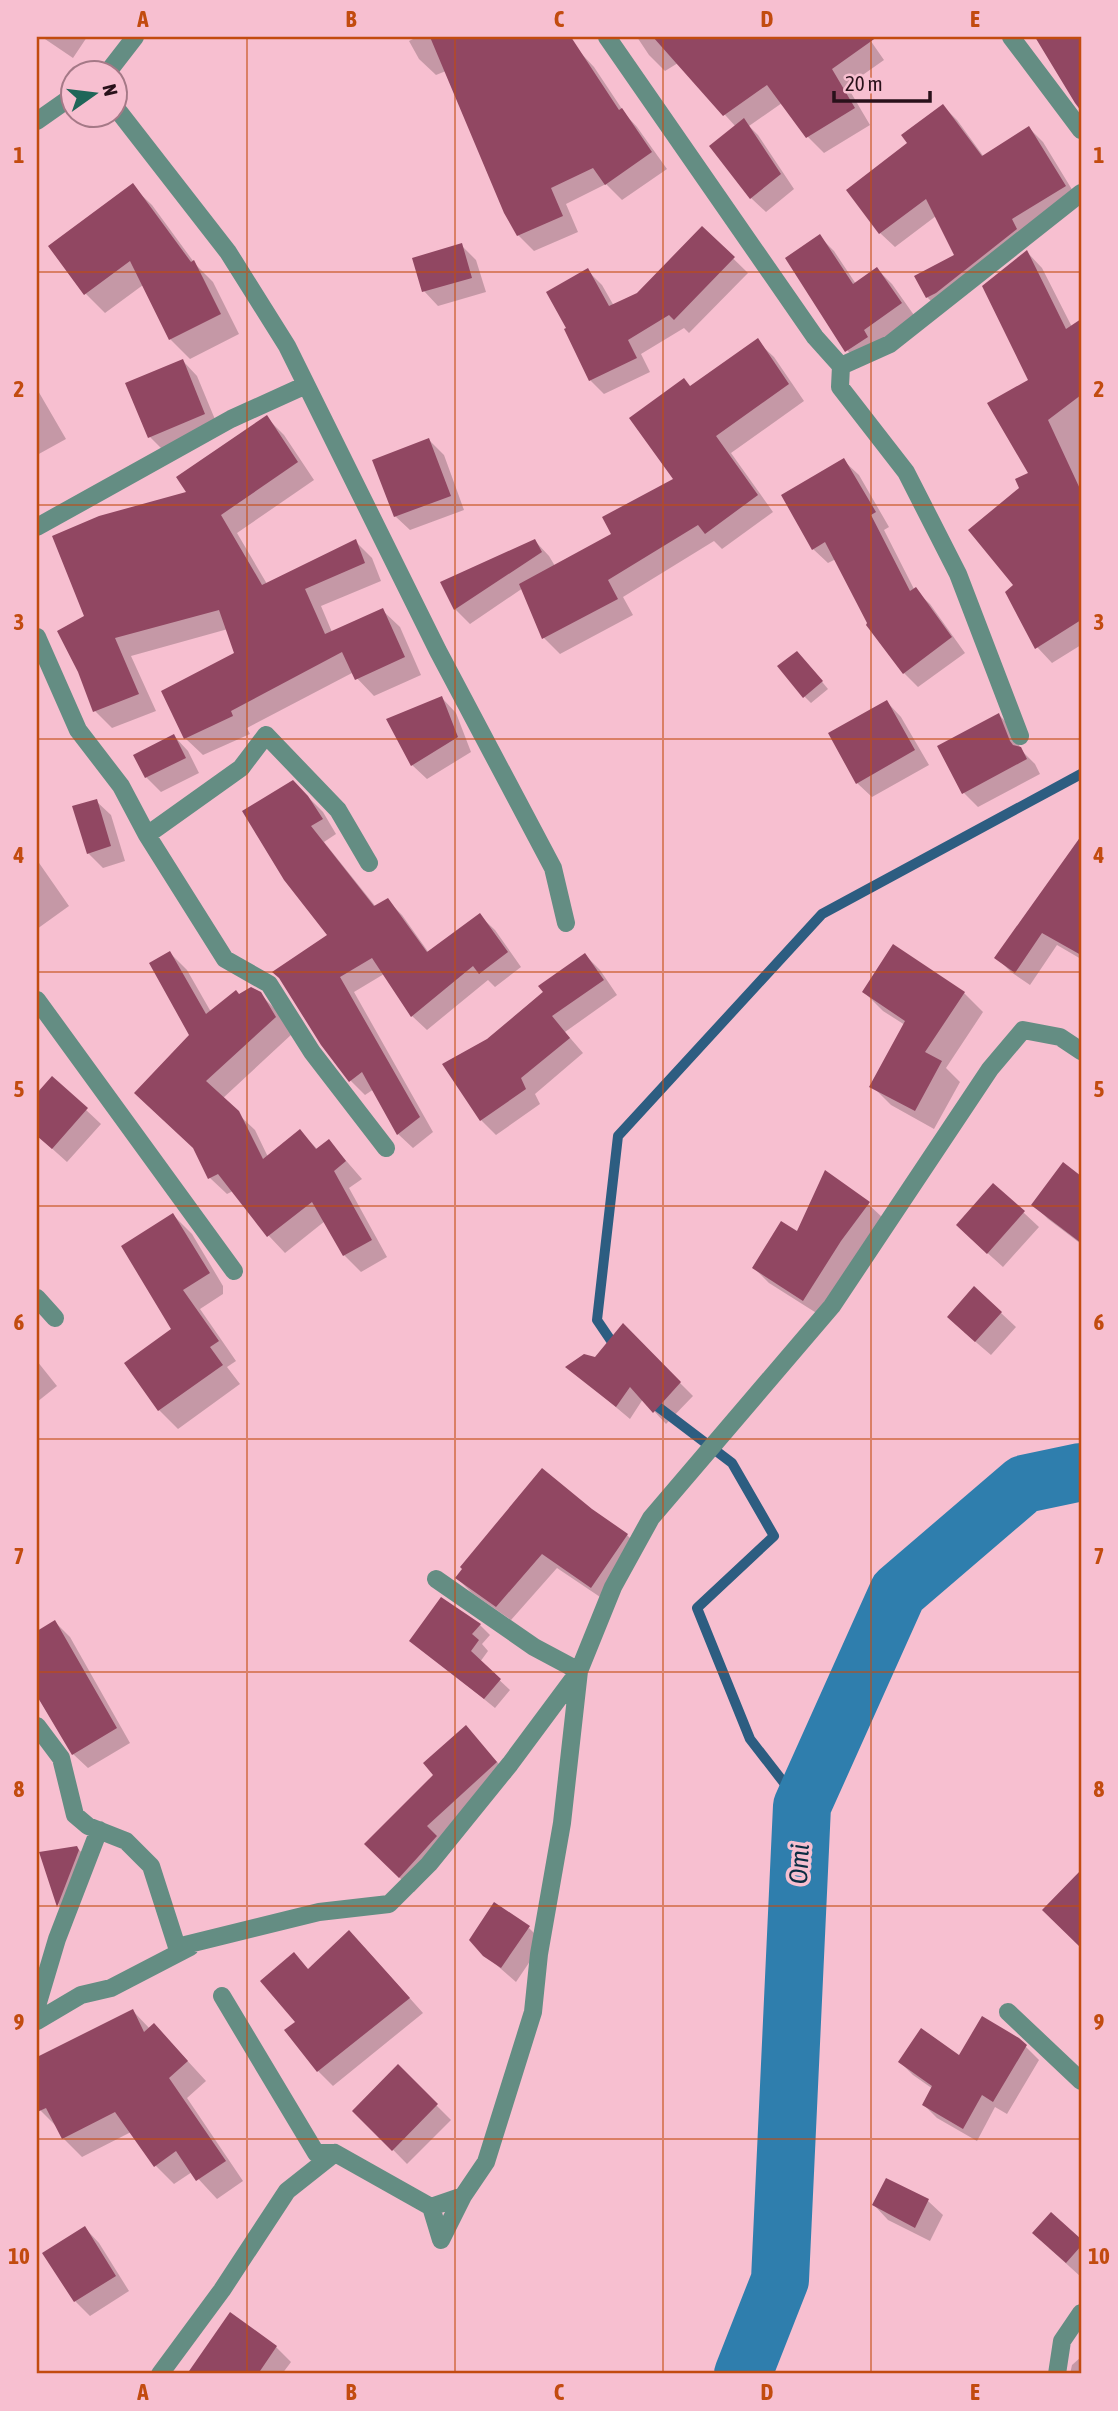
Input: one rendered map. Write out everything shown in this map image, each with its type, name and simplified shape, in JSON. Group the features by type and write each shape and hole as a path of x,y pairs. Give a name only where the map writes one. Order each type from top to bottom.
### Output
{"street":[{"path":"117,60 135,37"},
{"path":"607,37 815,337 841,366 840,387 906,472 958,574 1020,736"},
{"path":"1011,37 1081,130"},
{"path":"37,121 60,105"},
{"path":"130,126 228,252 287,346 438,651 553,867 566,923"},
{"path":"841,366 890,344 1081,192"},
{"path":"37,527 231,419 306,385"},
{"path":"37,636 78,730 121,786 147,835 225,959 269,984 312,1052 386,1148"},
{"path":"147,835 241,768 266,735 338,810 369,863"},
{"path":"37,1000 234,1271"},
{"path":"37,1726 61,1758 75,1815 88,1826 126,1841 151,1866 177,1947 319,1912 389,1904 429,1864 510,1764 579,1671 614,1587 651,1518 832,1306 990,1069 1023,1030 1060,1037 1081,1051"},
{"path":"37,1298 55,1318"},
{"path":"436,1579 534,1647 579,1671"},
{"path":"222,1996 316,2153 335,2153 430,2207 441,2240 463,2196 486,2162 533,2012 539,1954 562,1823 579,1671"},
{"path":"37,2006 57,1939 99,1830"},
{"path":"37,2021 80,1996 111,1989 200,1942"},
{"path":"1008,2012 1081,2081"},
{"path":"160,2374 222,2290 287,2191 335,2153"},
{"path":"430,2207 463,2196"},
{"path":"1057,2374 1062,2342 1081,2313"}],"building":[{"path":"430,37 571,37 619,110 622,108 652,152 605,185 593,168 551,188 563,216 517,236 504,213"},
{"path":"653,37 877,37 832,69 855,108 806,138 767,85 723,116"},
{"path":"1035,37 1081,37 1081,111 1075,103"},
{"path":"943,104 982,156 1029,126 1066,186 1012,219 1017,229 926,298 914,276 954,255 926,199 879,234 846,190 907,143 901,135"},
{"path":"744,118 781,174 750,199 709,146"},
{"path":"133,183 191,262 194,260 221,314 169,340 130,261 84,295 48,246"},
{"path":"702,226 735,257 674,320 669,315 628,340 637,358 589,381 564,329 566,328 546,292 588,268 609,306 637,293"},
{"path":"820,234 853,284 877,267 902,303 864,330 868,337 845,352 785,258"},
{"path":"462,243 472,278 422,292 412,258"},
{"path":"1027,250 1066,329 1081,319 1081,395 1048,420 1081,491 1081,620 1035,649 1005,592 1013,585 968,530 1019,488 1015,479 1028,473 987,403 1028,380 982,286"},
{"path":"758,338 789,384 716,436 758,495 705,534 698,525 608,580 618,599 542,639 519,584 611,534 602,517 673,479 629,418 684,378 690,386"},
{"path":"183,359 205,414 148,438 125,383"},
{"path":"267,415 298,462 221,515 262,585 356,539 365,563 305,589 325,634 383,608 405,657 355,680 342,652 231,711 233,716 184,739 161,691 234,653 219,610 115,638 139,694 93,712 78,672 57,631 84,616 52,536 99,516 186,492 176,477"},
{"path":"429,438 451,496 394,517 372,460"},
{"path":"844,458 876,512 871,515 910,591 916,587 952,637 903,674 866,625 825,542 812,550 781,495"},
{"path":"535,539 542,552 454,610 440,582"},
{"path":"797,651 823,681 803,698 777,666"},
{"path":"442,696 458,737 411,766 386,719"},
{"path":"887,700 915,750 856,784 828,733"},
{"path":"999,713 1010,741 1021,747 1027,759 962,794 937,746"},
{"path":"174,734 186,758 145,778 133,755"},
{"path":"293,780 308,796 323,819 311,826 374,906 388,898 427,952 480,913 508,952 479,974 473,966 411,1017 372,958 340,977 420,1117 397,1135 362,1072 349,1082 321,1045 279,978 272,972 327,935 284,880 242,811"},
{"path":"97,799 111,846 87,854 72,806"},
{"path":"1081,836 1081,955 1042,933 1015,973 994,958"},
{"path":"893,944 965,992 925,1052 942,1061 915,1111 869,1087 905,1021 862,992"},
{"path":"170,951 206,1014 236,990 239,994 251,987 261,992 276,1017 206,1081 239,1111 263,1159 300,1129 316,1149 329,1139 346,1161 334,1171 372,1240 343,1256 312,1202 267,1237 218,1174 208,1179 193,1148 134,1093 189,1035 149,963"},
{"path":"585,953 604,980 552,1016 570,1038 521,1078 526,1089 480,1121 442,1064 487,1039 543,992 538,986"},
{"path":"52,1076 88,1108 52,1149 37,1136 37,1093"},
{"path":"1063,1162 1081,1176 1081,1243 1031,1205"},
{"path":"825,1170 870,1202 841,1241 803,1301 752,1268 781,1221 797,1231"},
{"path":"993,1183 1025,1211 987,1254 956,1225"},
{"path":"173,1213 210,1273 183,1290 219,1341 210,1347 223,1365 158,1411 124,1363 171,1329 121,1246"},
{"path":"974,1286 1002,1312 975,1342 947,1317"},
{"path":"623,1323 681,1382 653,1413 630,1387 616,1407 565,1367 584,1354 595,1357"},
{"path":"542,1468 628,1534 591,1588 542,1554 496,1607 455,1578 462,1569 460,1567"},
{"path":"441,1597 481,1624 472,1634 479,1640 471,1651 501,1679 484,1699 409,1641"},
{"path":"55,1620 117,1728 72,1755 37,1696 37,1631"},
{"path":"466,1725 497,1762 427,1826 437,1836 399,1878 364,1844 433,1775 423,1763"},
{"path":"77,1846 79,1850 57,1907 39,1852"},
{"path":"1081,1870 1081,1948 1042,1910"},
{"path":"494,1902 530,1926 501,1968 483,1956 469,1940"},
{"path":"349,1930 410,1998 317,2072 284,2030 295,2022 260,1981 294,1952 308,1969"},
{"path":"133,2009 144,2032 154,2023 188,2061 169,2078 226,2161 196,2181 176,2151 154,2167 115,2112 62,2139 46,2108 37,2112 37,2057"},
{"path":"982,2016 1027,2045 993,2102 982,2095 963,2129 922,2105 932,2086 898,2062 921,2028 959,2055"},
{"path":"398,2064 438,2104 392,2151 352,2111"},
{"path":"886,2178 929,2199 915,2228 872,2205"},
{"path":"1051,2212 1081,2239 1081,2246 1066,2263 1032,2233"},
{"path":"85,2226 116,2276 74,2302 42,2253"},
{"path":"230,2312 277,2346 258,2374 187,2374"}],"waterway":[{"path":"616,1348 597,1320 618,1136 822,914 1081,774"},
{"path":"650,1398 732,1463 774,1536 697,1608 750,1739 802,1806"},
{"name":"Omi","path":"743,2374 780,2280 802,1806 898,1592 1024,1484 1081,1472"}]}
